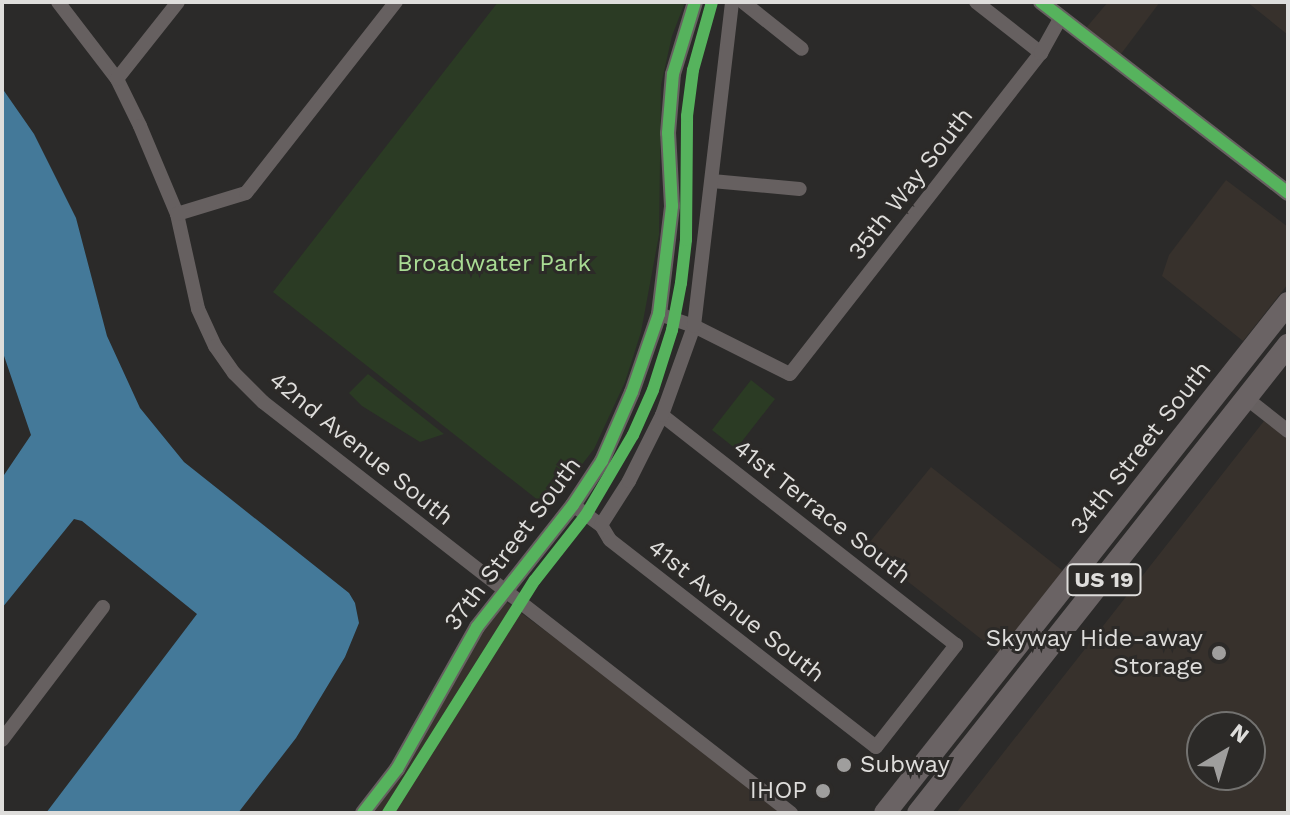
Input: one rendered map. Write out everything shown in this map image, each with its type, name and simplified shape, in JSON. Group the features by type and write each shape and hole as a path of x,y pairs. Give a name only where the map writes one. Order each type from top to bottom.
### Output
{"highway":[{"name":"34th Street South","path":"885,813 1288,303"},
{"name":"US 19","path":"918,813 1288,345"},
{"path":"1139,535 1140,511 1165,479 1175,448"},
{"path":"1076,615 1082,584 1116,539 1118,520"}],"street":[{"name":"42nd Avenue South","path":"58,2 117,79 158,164 177,214 198,309 215,346 234,373 263,402 791,813"},
{"path":"117,79 178,2"},
{"path":"177,214 246,193 396,2"},
{"name":"37th Street South","path":"363,813 397,769 454,663 573,505 602,461 659,314 672,206 668,133 673,74 695,2"},
{"path":"601,525 629,481 662,415 694,326 732,2"},
{"path":"743,2 802,49"},
{"path":"976,2 1041,53"},
{"path":"1041,2 1288,193"},
{"name":"35th Way South","path":"694,326 790,374 1041,53 1061,17"},
{"path":"712,181 800,189"},
{"path":"659,314 694,326"},
{"path":"1246,398 1288,431"},
{"name":"41st Terrace South","path":"662,415 956,645 876,747"},
{"name":"41st Avenue South","path":"573,505 601,525 610,540 876,747"},
{"path":"2,740 103,607"}],"shaded area":[{"path":"1108,2 1160,2 1121,54 1086,28"},
{"path":"1247,2 1288,2 1288,35"},
{"path":"1226,180 1288,227 1288,284 1243,341 1162,276 1169,255"},
{"path":"1264,421 1288,439 1288,813 956,813"},
{"path":"931,467 1063,571 999,653 865,548"},
{"path":"505,601 780,813 371,813 458,669"}],"green space":[{"name":"Broadwater Park","path":"498,2 685,2 672,36 661,85 659,235 641,332 625,382 594,449 548,508 273,292"},
{"path":"368,374 444,434 420,442 362,406 349,393"},
{"path":"751,380 775,399 736,449 712,430"}],"water":[{"path":"2,88 34,134 76,218 107,336 140,408 184,462 349,593 355,603 359,623 345,657 296,738 238,813 46,813 197,614 82,521 74,519 2,608 2,478 31,435 2,350"}],"cycle path":[{"path":"363,813 397,769 477,627 573,505 602,461 632,392 659,314 672,206 668,133 673,74 695,2"},
{"path":"388,813 535,580 586,515 633,435 653,390 672,330 681,283 686,240 687,116 693,70 712,2"},
{"path":"1041,2 1288,193"}],"place":[{"name":"Skyway Hide-away Storage","path":"1219,653"},
{"name":"Subway","path":"844,765"},
{"name":"IHOP","path":"823,791"}]}
